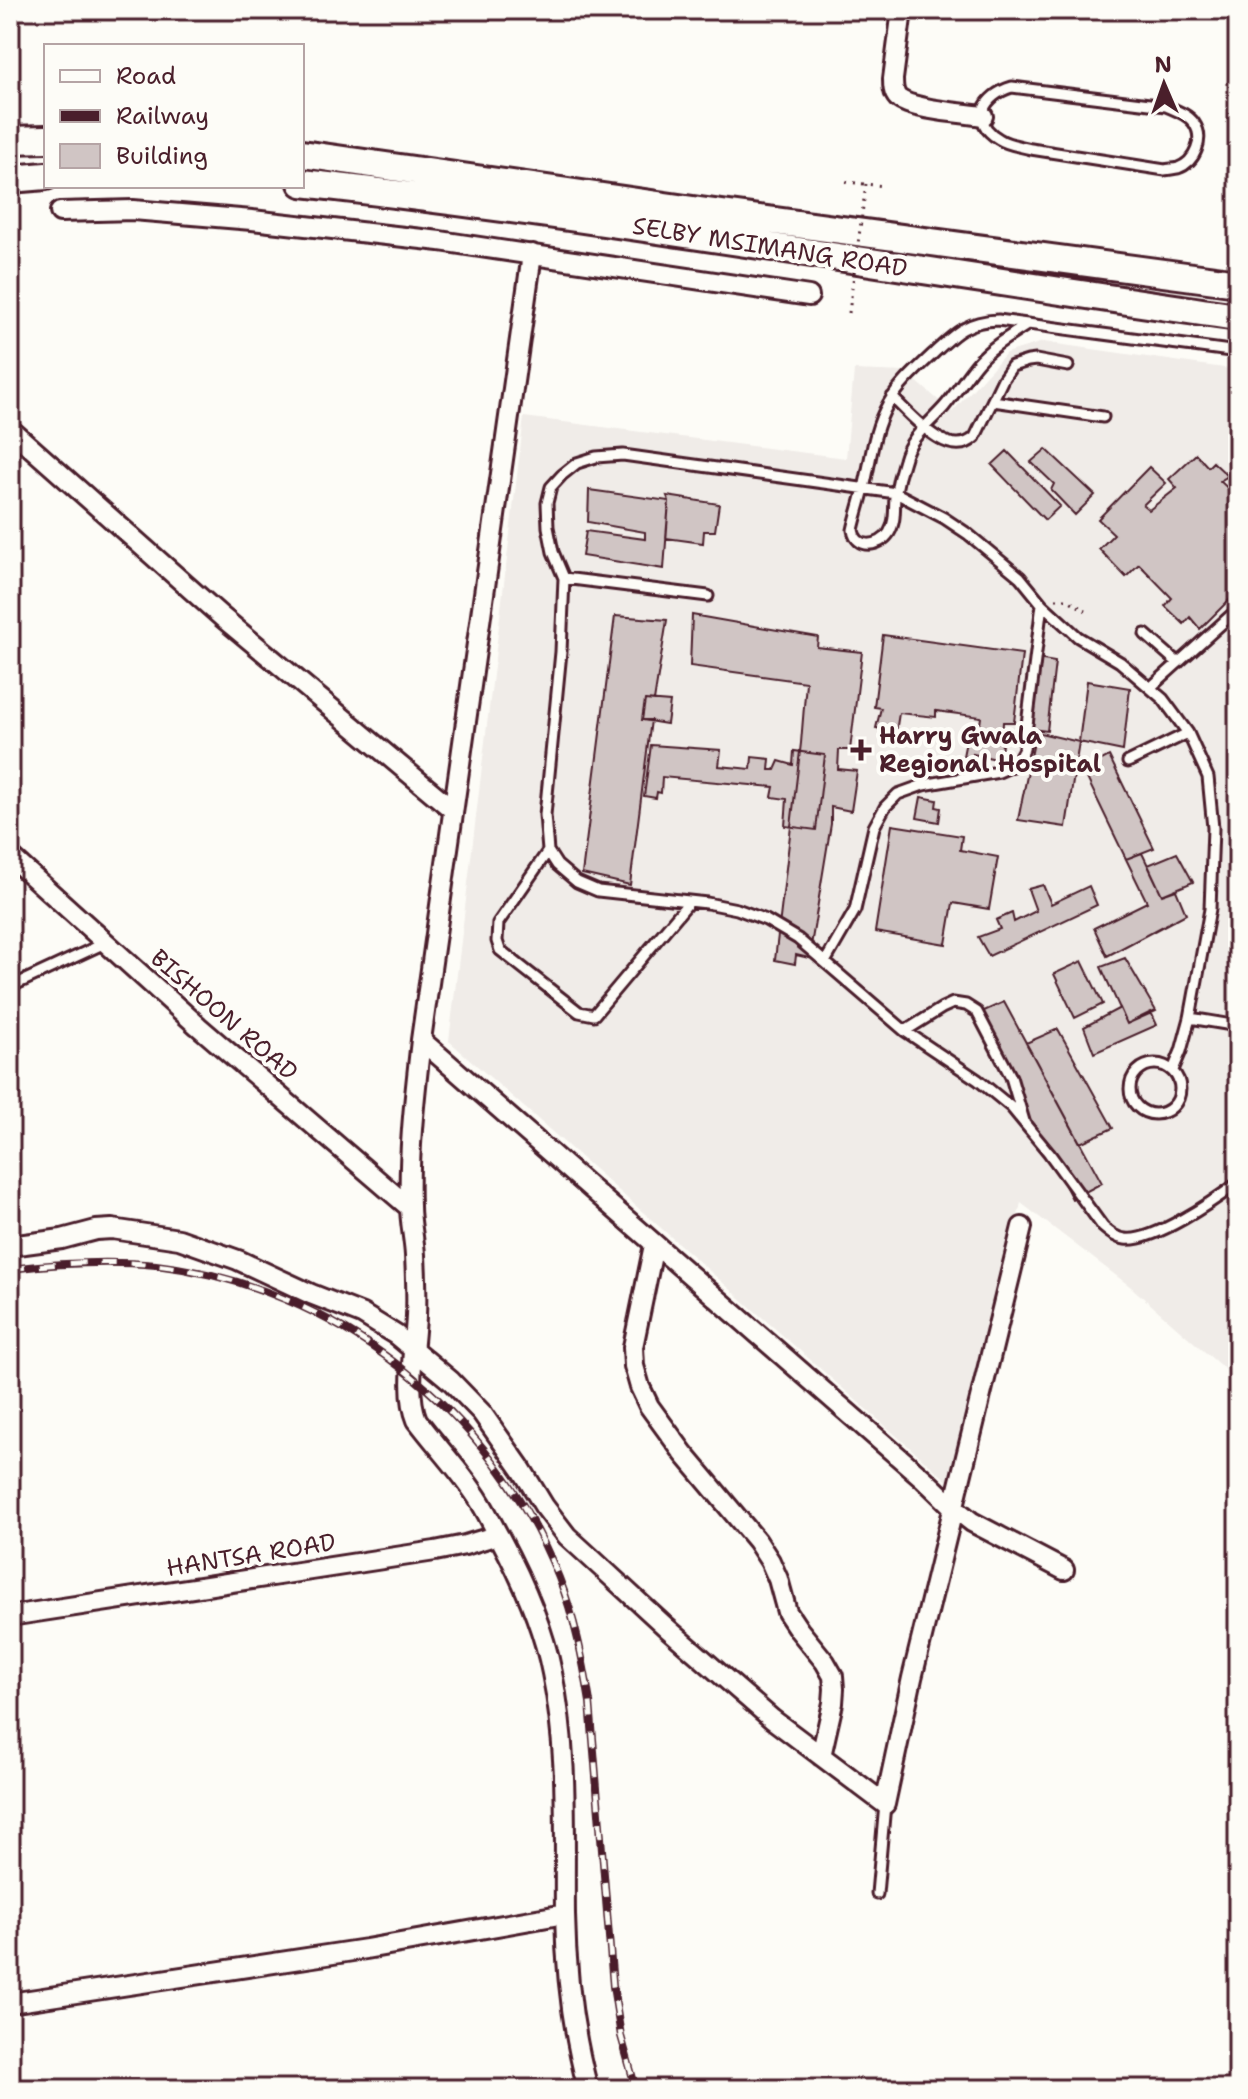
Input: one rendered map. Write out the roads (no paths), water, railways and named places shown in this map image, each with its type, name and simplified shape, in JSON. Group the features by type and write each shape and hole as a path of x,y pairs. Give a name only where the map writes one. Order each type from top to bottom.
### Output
{"main road":[{"path":"10,140 44,139"},
{"name":"SELBY MSIMANG ROAD","path":"304,154 1238,283"},
{"path":"10,179 44,176"},
{"name":"SELBY MSIMANG ROAD","path":"304,183 637,226 1238,317"}],"street":[{"path":"902,10 893,79 893,89 898,98 920,107 983,116"},
{"path":"60,212 175,212 440,241 809,296"},
{"path":"532,254 452,809 412,1123 410,1208 416,1281 411,1394 417,1420 472,1489 516,1567 542,1634 552,1673 561,1726 564,1770 565,1914 574,2024 588,2089"},
{"path":"10,429 222,617 452,809"},
{"name":"BISHOON ROAD","path":"10,856 198,1026 410,1208"},
{"path":"421,1040 953,1507 972,1522 1064,1570"},
{"path":"10,1246 112,1229 179,1239 238,1260 362,1314 396,1335 451,1381 482,1413 567,1536 772,1719 885,1804 912,1678 1022,1227"},
{"path":"654,1245 633,1347 640,1387 649,1406 684,1454 757,1541 770,1561 787,1612 833,1676 833,1703 821,1756"},
{"name":"HANTSA ROAD","path":"10,1616 435,1551 498,1535"},
{"path":"10,2003 366,1949 565,1914"}],"lane":[{"path":"1012,87 1166,106 1194,123 1199,137 1198,148 1191,159 1180,167 1165,170 1010,144 996,138 985,127 983,116 990,97 1012,87"},
{"path":"1027,325 979,361 945,406 910,444 889,533 872,545 855,539 853,530 873,443 886,407 915,372 971,323 998,320 1238,352"},
{"path":"892,397 943,442 952,445 970,442 1012,366 1036,360 1068,366"},
{"path":"993,401 1103,417"},
{"path":"1173,1070 1190,1018 1210,909 1213,828 1208,777 1188,733 1163,699 1120,662 1078,637 1039,601 1020,577 968,534 896,493 623,455 596,457 577,463 562,475 551,487 547,503 553,552 564,578 561,652 545,815 548,851 557,865 577,882 598,891 737,909 766,920 798,939 905,1031 978,1080 1011,1107 1113,1236 1140,1239 1155,1233 1216,1200 1238,1183"},
{"path":"564,578 708,596"},
{"path":"825,962 855,910 874,827 885,807 898,794 923,785 999,772 1015,765 1020,757 1024,749 1039,601"},
{"path":"1150,688 1238,609"},
{"path":"1145,634 1178,663"},
{"path":"1128,762 1188,733"},
{"path":"548,851 498,923 497,941 500,950 586,1015 594,1015 689,902"},
{"path":"10,987 106,943"},
{"path":"905,1031 953,1003 966,1005 977,1012 1011,1077 1026,1125"},
{"path":"1190,1018 1238,1026"},
{"path":"1148,1064 1161,1064 1173,1070 1180,1082 1180,1095 1174,1107 1162,1114 1148,1114 1137,1107 1130,1096 1130,1082 1136,1071 1148,1064"},
{"path":"877,1894 885,1804"}],"railway":[{"path":"10,1269 83,1263 156,1265 222,1278 285,1299 345,1329 400,1367 450,1411 493,1462 530,1517 559,1578 578,1639 590,1702 613,1986 621,2036 636,2089"}],"place":[{"name":"Harry Gwala Regional Hospital","path":"861,750"}]}
